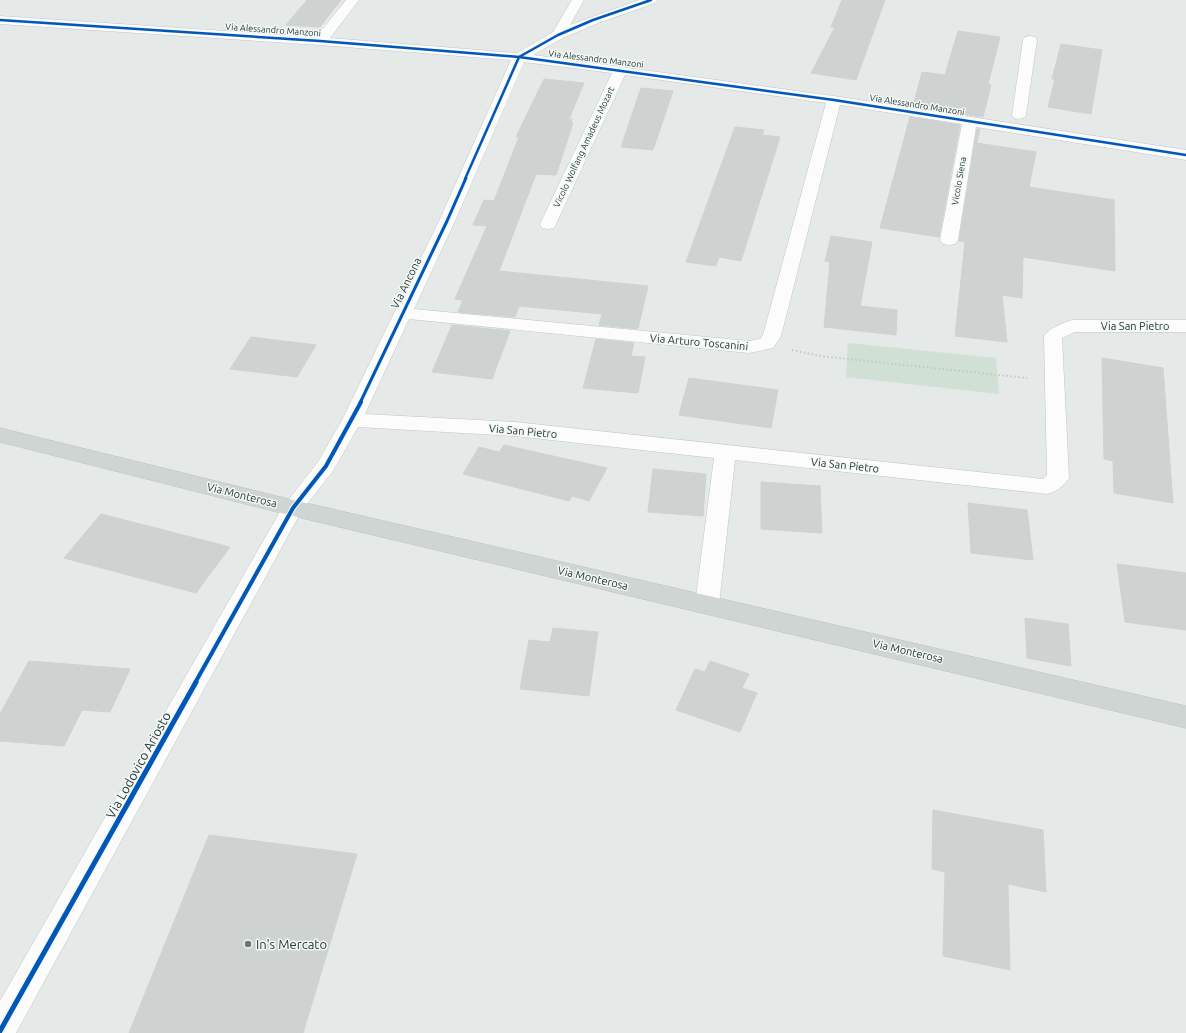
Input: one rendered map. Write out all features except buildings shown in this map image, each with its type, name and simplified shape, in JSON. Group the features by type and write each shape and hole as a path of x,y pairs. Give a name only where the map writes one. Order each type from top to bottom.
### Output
{"main road":[{"name":"Via Monterosa","path":"0,435 292,508 1186,717"}],"street":[{"path":"320,41 353,0"},
{"path":"558,35 578,0"},
{"path":"519,57 558,35 593,20 651,0"},
{"name":"Via Alessandro Manzoni","path":"0,20 320,41 519,57 662,76 693,70 766,80 786,93 1186,155"},
{"path":"1019,115 1030,40"},
{"name":"Via Ancona","path":"292,508 326,466 352,420 447,221 519,57"},
{"name":"Vicolo Wolfang Amadeus Mozart","path":"548,224 620,70"},
{"path":"766,344 772,336 834,100"},
{"path":"925,114 930,101 1112,129 1111,143"},
{"name":"Vicolo Siena","path":"948,240 970,121"},
{"name":"Via Arturo Toscanini","path":"402,313 749,348 766,344"},
{"name":"Via San Pietro","path":"352,420 514,429 1047,487 1058,478 1053,336 1072,326 1186,326"},
{"path":"707,604 725,452"},
{"name":"Via Lodovico Ariosto","path":"0,1031 292,508"}],"path":[{"path":"766,344 820,356 1054,381"}],"green space":[{"path":"848,343 996,358 999,394 846,377"}],"cycle path":[{"path":"0,1031 293,508 326,466 352,420 447,221 519,57 558,35 593,20 651,0"},
{"path":"0,20 320,41 519,57 834,100 1186,155"}],"place":[{"name":"In's Mercato","path":"248,944"}]}
